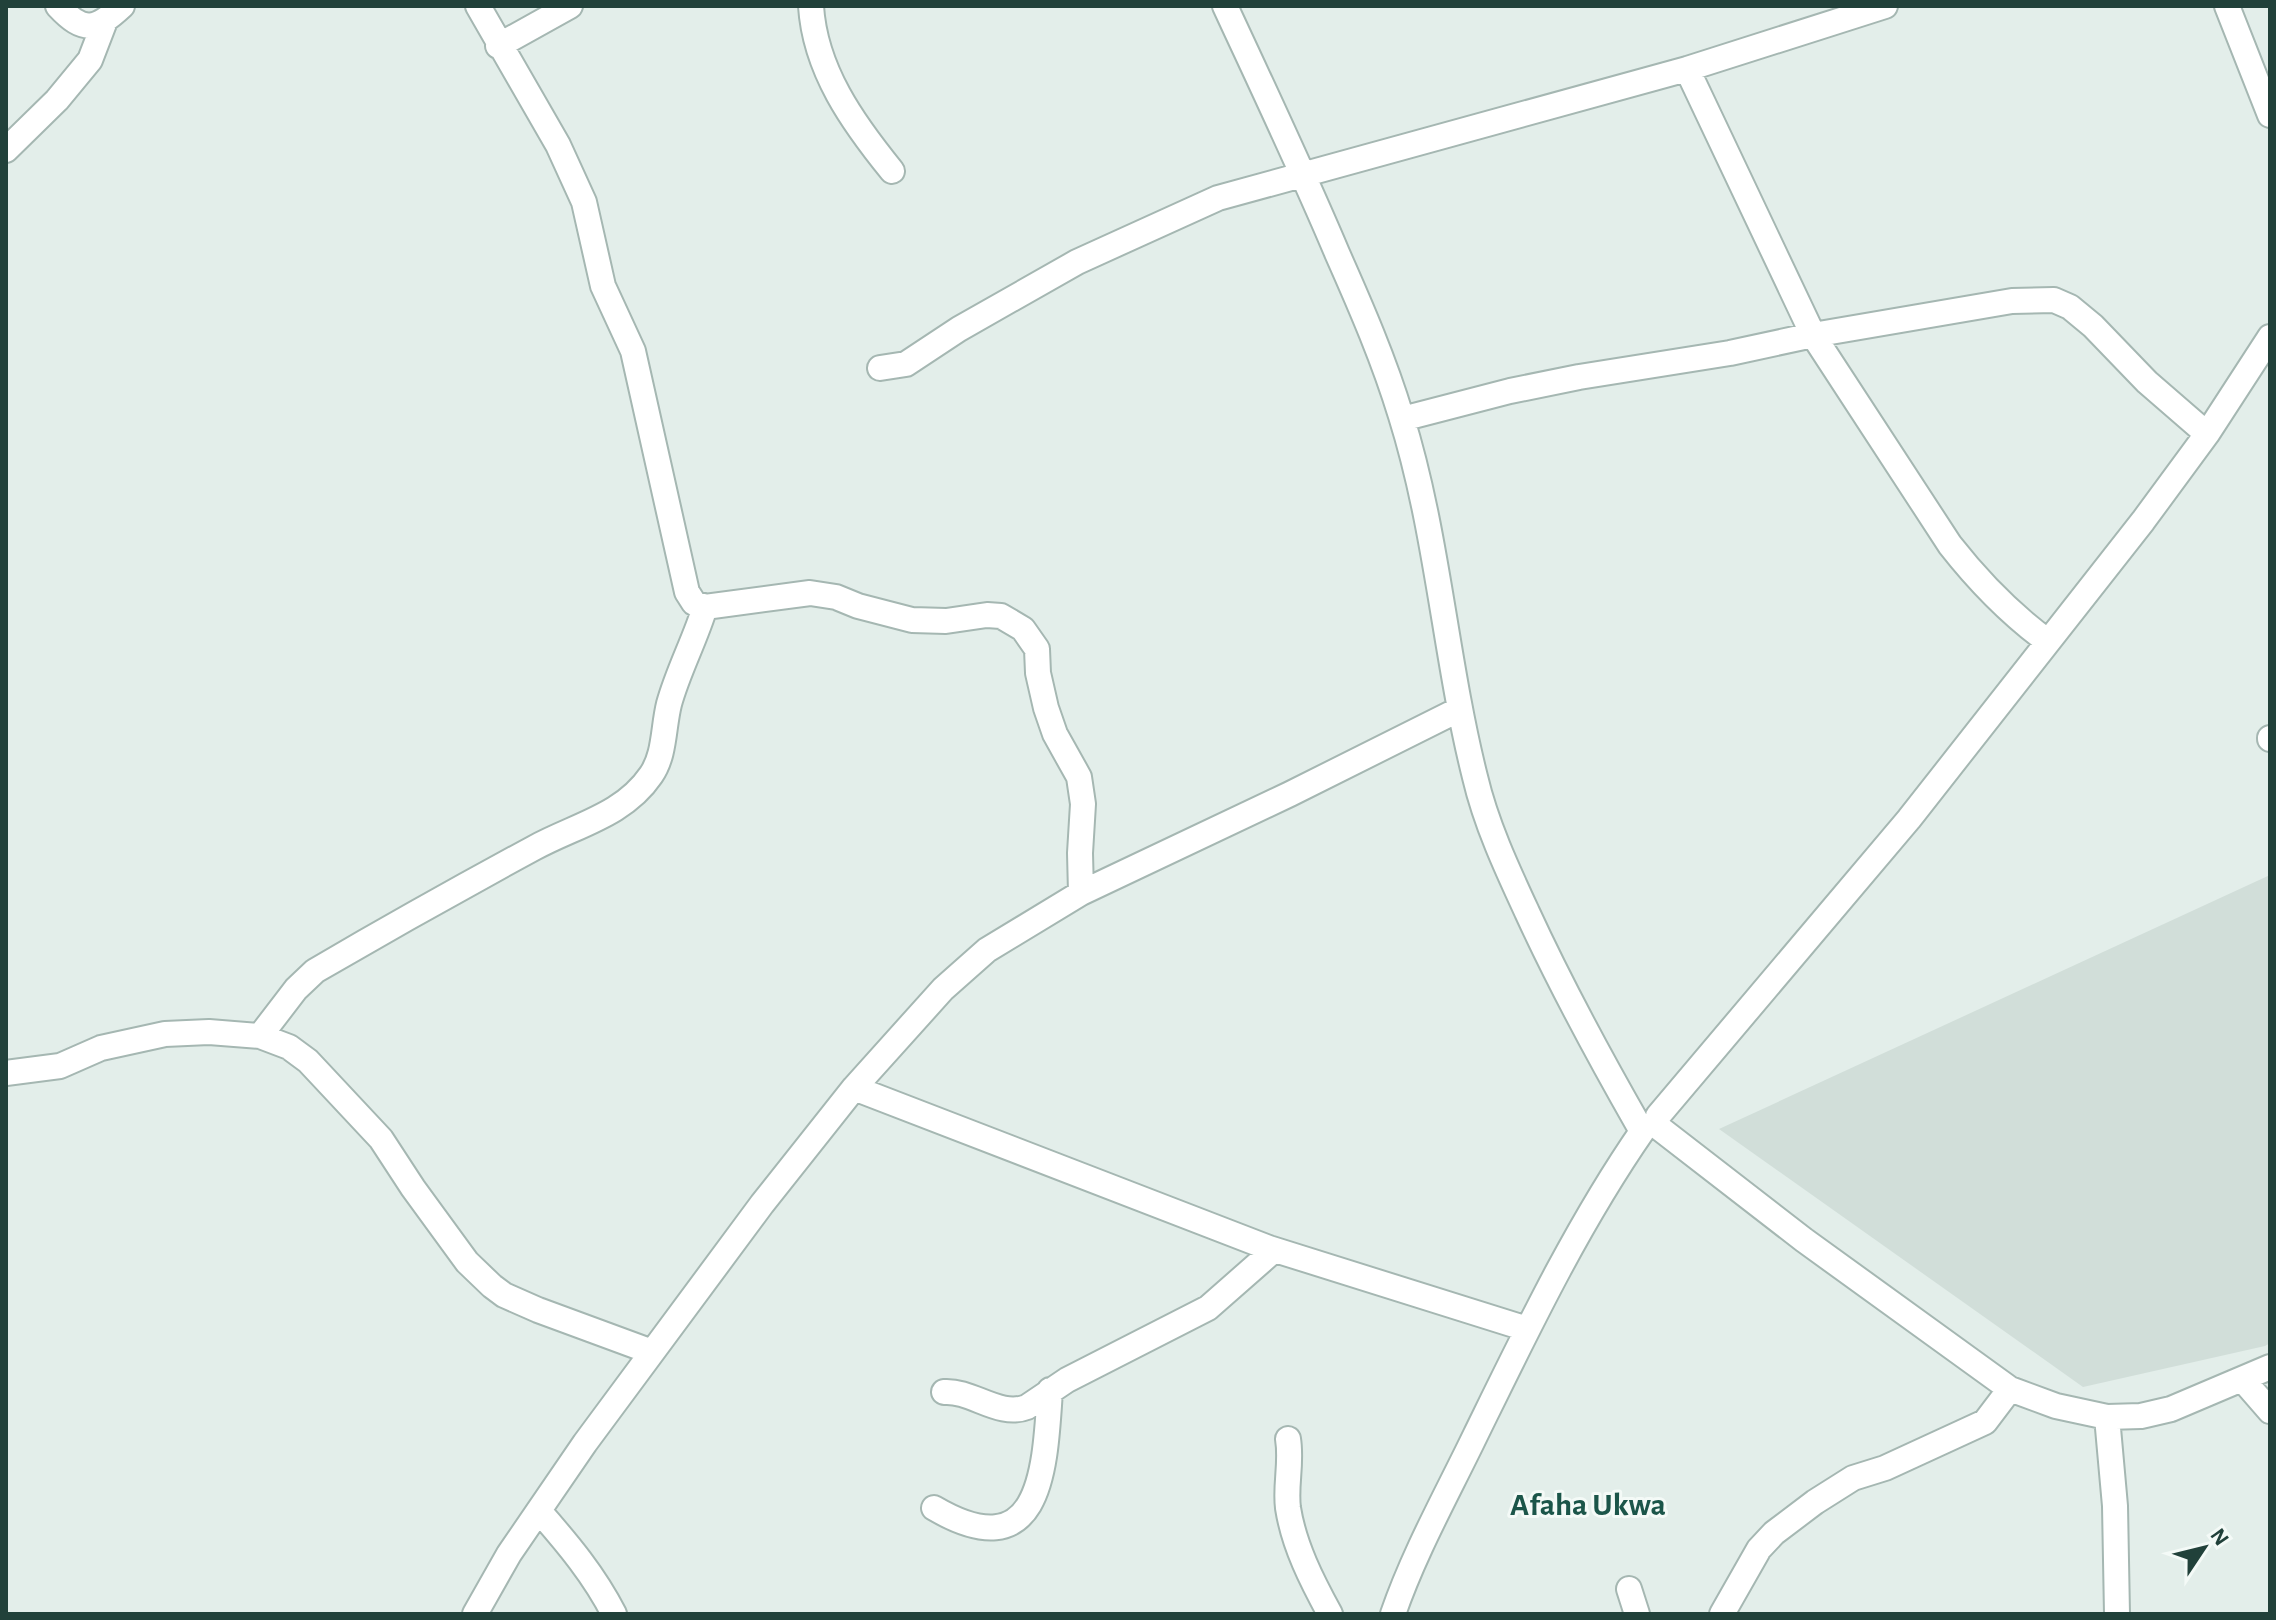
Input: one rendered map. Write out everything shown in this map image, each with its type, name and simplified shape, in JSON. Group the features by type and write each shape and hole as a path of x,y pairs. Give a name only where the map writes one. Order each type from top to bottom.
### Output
{"street":[{"path":"58,6 78,24 93,27 114,14"},
{"path":"478,6 498,46 558,145 584,202 603,286 637,364 687,592 694,603 705,607 810,593 836,597 912,620 946,621 1001,616 1023,629 1037,649 1038,673 1055,734 1079,777 1083,804 1081,893"},
{"path":"498,46 570,6"},
{"path":"811,6 821,56 835,88 853,123 892,171"},
{"path":"1225,6 1380,353 1402,419 1437,564 1460,709 1475,780 1506,866 1556,975 1601,1062 1649,1122 1804,1240 2010,1389 2056,1406 2107,1417 2141,1416 2171,1409 2270,1367"},
{"path":"880,368 906,364 959,329 1077,262 1183,211 1240,191 1687,69 1885,6"},
{"path":"2227,6 2270,115"},
{"path":"6,150 57,100 90,60 114,14"},
{"path":"1687,69 1813,335 1950,545 1975,578 2002,606 2047,641"},
{"path":"1402,419 1579,377 1730,353 1813,335 2012,301 2054,300 2070,307 2093,326 2147,382 2207,434"},
{"path":"1393,1614 1423,1543 1527,1329 1570,1250 1649,1122 1909,819 2143,521 2207,434 2270,337"},
{"path":"260,1036 296,989 315,971 554,837 615,811 635,795 654,771 660,755 670,702 696,639 705,607"},
{"path":"475,1614 509,1554 539,1511 762,1204 854,1088 943,989 987,950 1081,893 1460,709"},
{"path":"6,1073 60,1066 101,1048 165,1034 209,1032 260,1036 289,1047 308,1061 381,1139 467,1262 492,1286 504,1295 538,1310 652,1352"},
{"path":"854,1088 1274,1250 1527,1329"},
{"path":"944,1392 956,1391 985,1403 1020,1410 1050,1390 1208,1308 1274,1250"},
{"path":"2243,1380 2270,1411"},
{"path":"1722,1614 1759,1549 1774,1533 1853,1478 1885,1468 1985,1422 2010,1389"},
{"path":"934,1508 955,1520 986,1527 1008,1524 1026,1510 1033,1502 1040,1475 1050,1390"},
{"path":"2107,1417 2115,1506 2117,1614"},
{"path":"1288,1439 1291,1456 1288,1509 1307,1569 1330,1614"},
{"path":"539,1511 579,1557 614,1614"},
{"path":"1629,1589 1637,1614"}],"shaded area":[{"path":"2270,875 2270,1343 2265,1346 2083,1387 1719,1129"}],"district":[{"name":"Afaha Ukwa","path":"1588,1504"}]}
